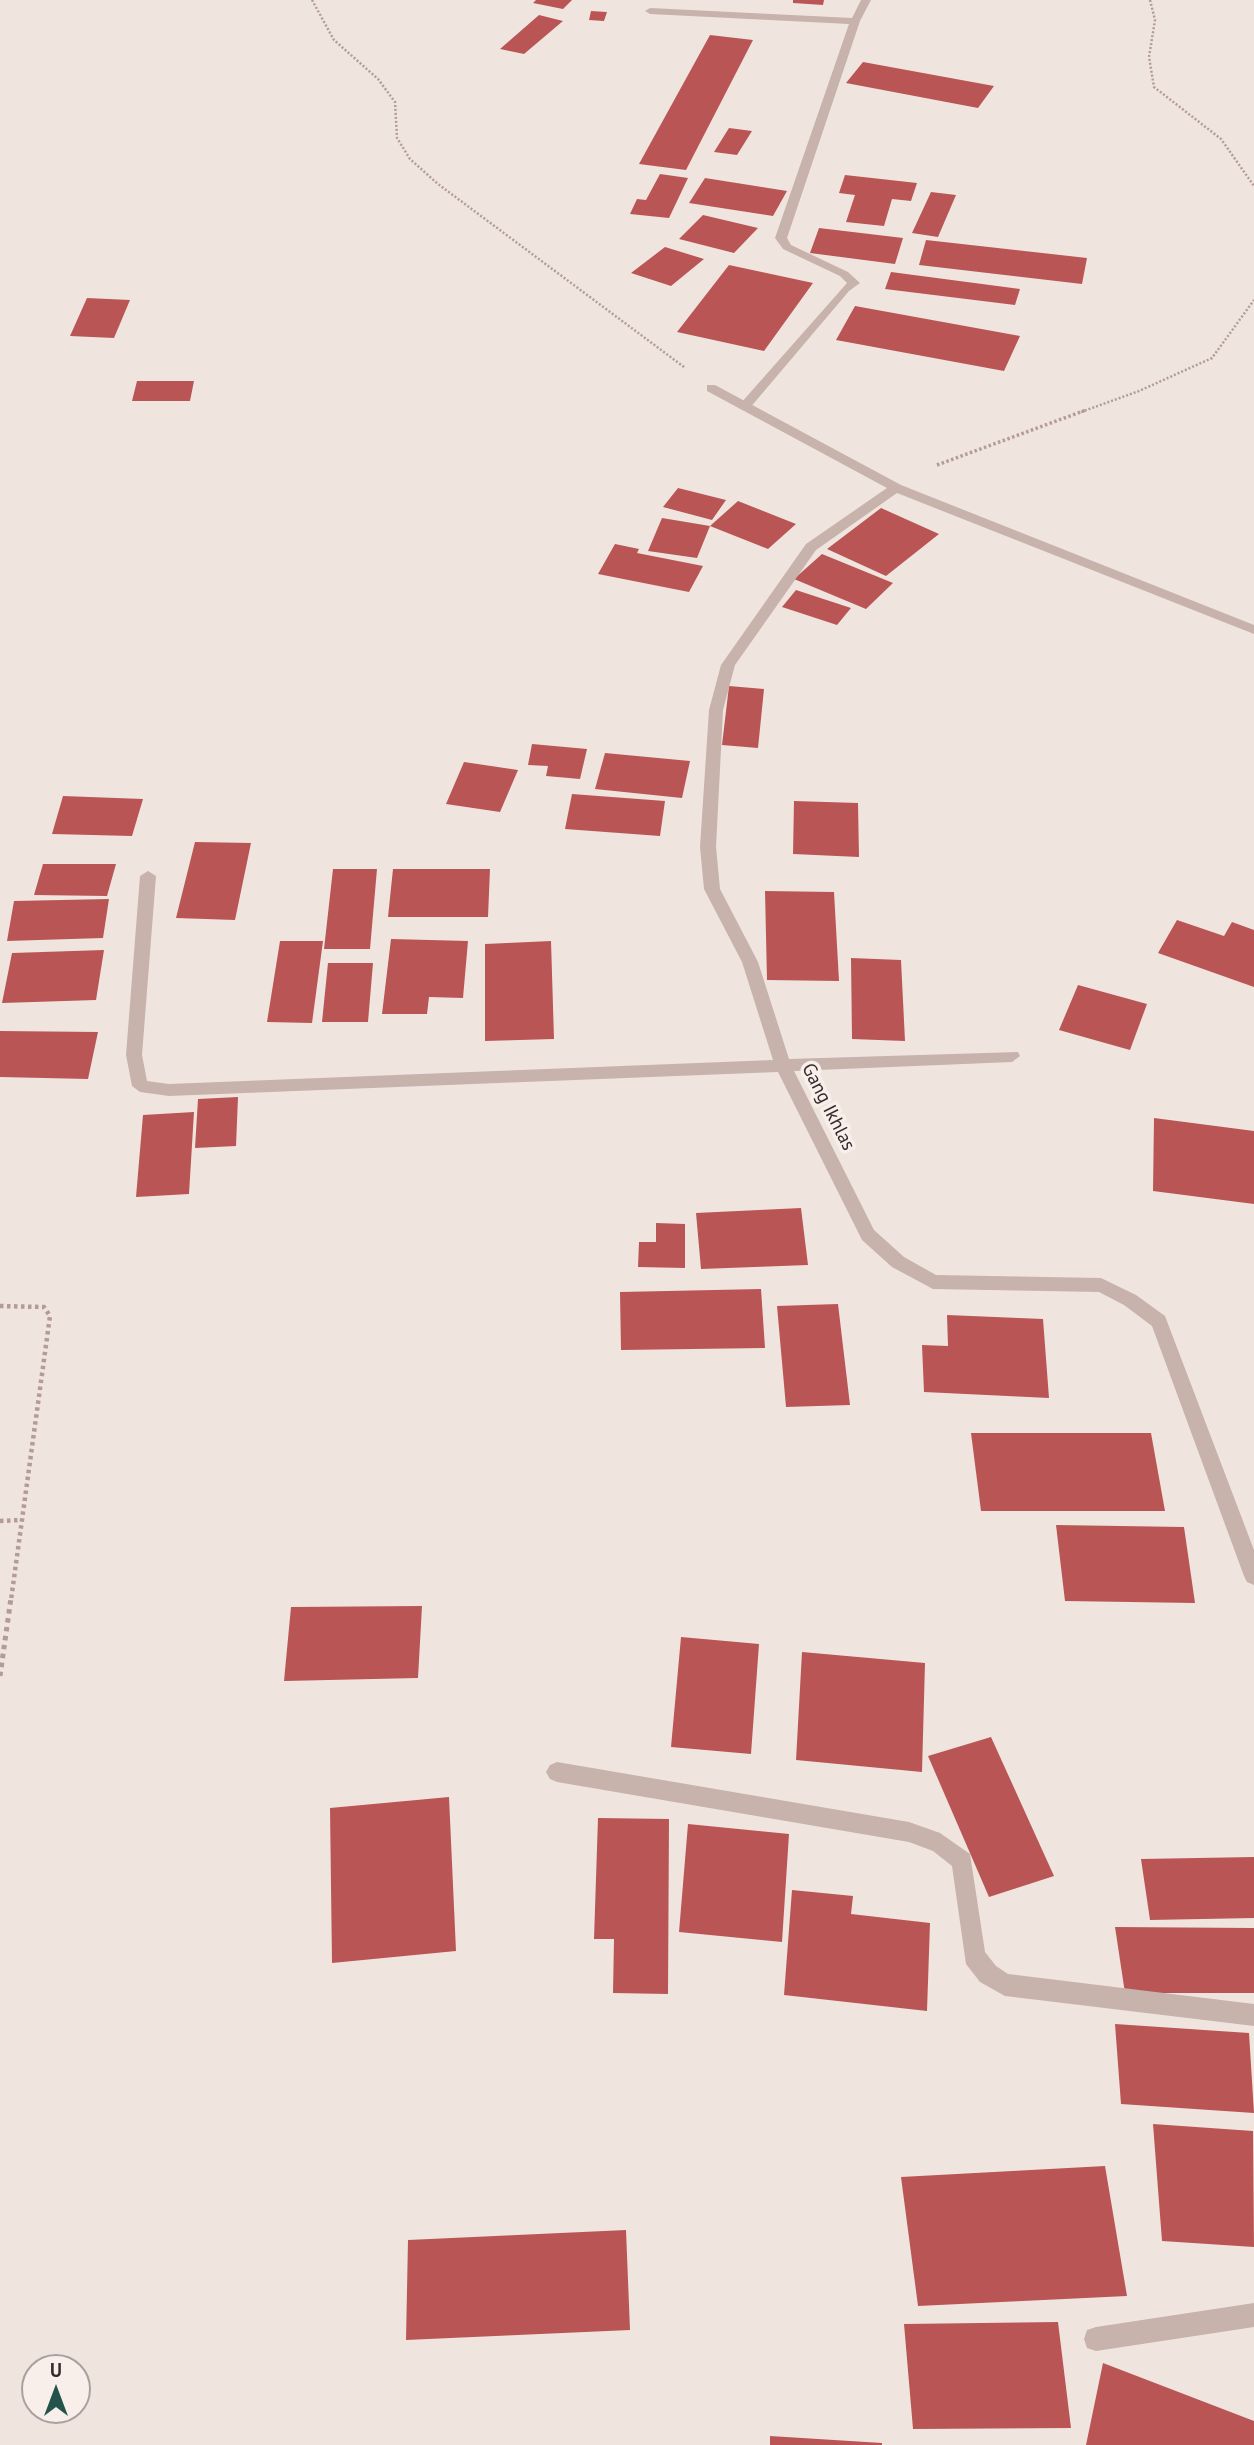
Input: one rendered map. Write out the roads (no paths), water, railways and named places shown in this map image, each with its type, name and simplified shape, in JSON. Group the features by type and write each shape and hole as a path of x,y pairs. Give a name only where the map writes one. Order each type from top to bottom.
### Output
{"street":[{"path":"745,406 845,289 854,283 844,274 787,247 780,238 855,21 866,0"},
{"path":"650,11 855,21"},
{"path":"711,388 896,488 1254,630"},
{"name":"Gang Ikhlas","path":"896,488 811,547 728,665 716,710 708,847 712,889 750,962 782,1063 868,1235 898,1262 933,1282 1101,1285 1130,1300 1159,1321 1254,1576"},
{"path":"148,876 134,1055 140,1086 169,1090 782,1063 1012,1056"},
{"path":"556,1772 909,1832 940,1843 962,1861 974,1956 988,1974 1005,1985 1254,2015"},
{"path":"1096,2339 1254,2315"}]}
